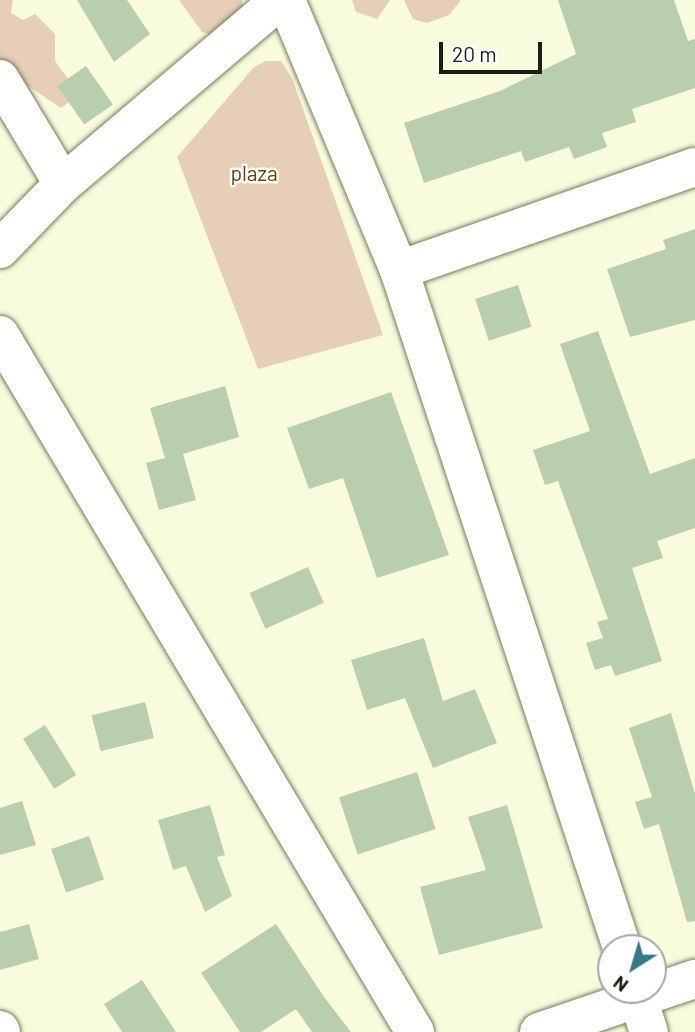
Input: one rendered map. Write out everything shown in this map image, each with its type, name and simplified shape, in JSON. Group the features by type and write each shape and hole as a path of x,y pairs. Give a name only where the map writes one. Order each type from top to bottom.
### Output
{"street":[{"path":"0,249 63,184 280,0"},
{"path":"286,0 399,270 617,934"},
{"path":"0,79 63,184"},
{"path":"399,270 695,167"},
{"path":"0,335 415,1032"},
{"path":"539,1032 641,1007 695,979"}],"green space":[{"path":"0,0 13,0 11,13 23,20 35,14 55,34 55,61 72,84 72,100 61,108 0,67"},
{"path":"179,0 242,0 243,8 215,36 202,32"},
{"path":"352,0 390,0 377,19 356,12"},
{"path":"404,0 461,0 449,15 427,23 413,19"},
{"name":"plaza","path":"266,61 281,61 292,78 383,335 258,369 177,157 254,67"}],"building":[{"path":"77,0 127,0 150,34 114,62"},
{"path":"558,0 674,0 688,41 695,39 695,88 632,109 636,122 602,133 607,147 574,159 569,147 525,162 521,151 424,183 404,123 500,91 576,54"},
{"path":"86,66 113,105 84,125 57,86"},
{"path":"695,229 695,320 630,337 607,269 666,249 663,240"},
{"path":"518,285 532,327 489,341 475,299"},
{"path":"598,331 650,474 695,458 695,528 657,541 663,558 632,568 662,661 615,676 611,665 595,670 586,643 603,638 597,622 608,619 558,481 545,485 533,450 590,431 560,344"},
{"path":"225,386 239,437 183,454 196,500 159,510 146,463 165,458 150,408"},
{"path":"391,392 449,555 377,578 343,478 309,489 287,428"},
{"path":"308,567 324,603 265,629 250,593"},
{"path":"424,638 443,701 475,689 497,743 433,768 405,698 367,710 351,660"},
{"path":"145,702 154,738 101,751 92,715"},
{"path":"671,713 695,794 695,921 687,922 659,824 644,829 635,802 652,797 629,728"},
{"path":"45,725 76,775 54,789 23,739"},
{"path":"417,772 436,829 358,854 339,797"},
{"path":"22,801 36,845 0,855 0,808"},
{"path":"210,805 225,855 217,857 232,896 205,912 186,866 173,870 158,820"},
{"path":"507,805 543,928 439,955 420,887 486,870 468,817"},
{"path":"89,836 104,879 66,893 51,849"},
{"path":"29,924 39,959 0,970 0,932"},
{"path":"276,924 324,997 351,1032 312,1032 296,1009 261,1032 240,1032 201,973"},
{"path":"142,980 176,1032 122,1032 104,1004"}]}
